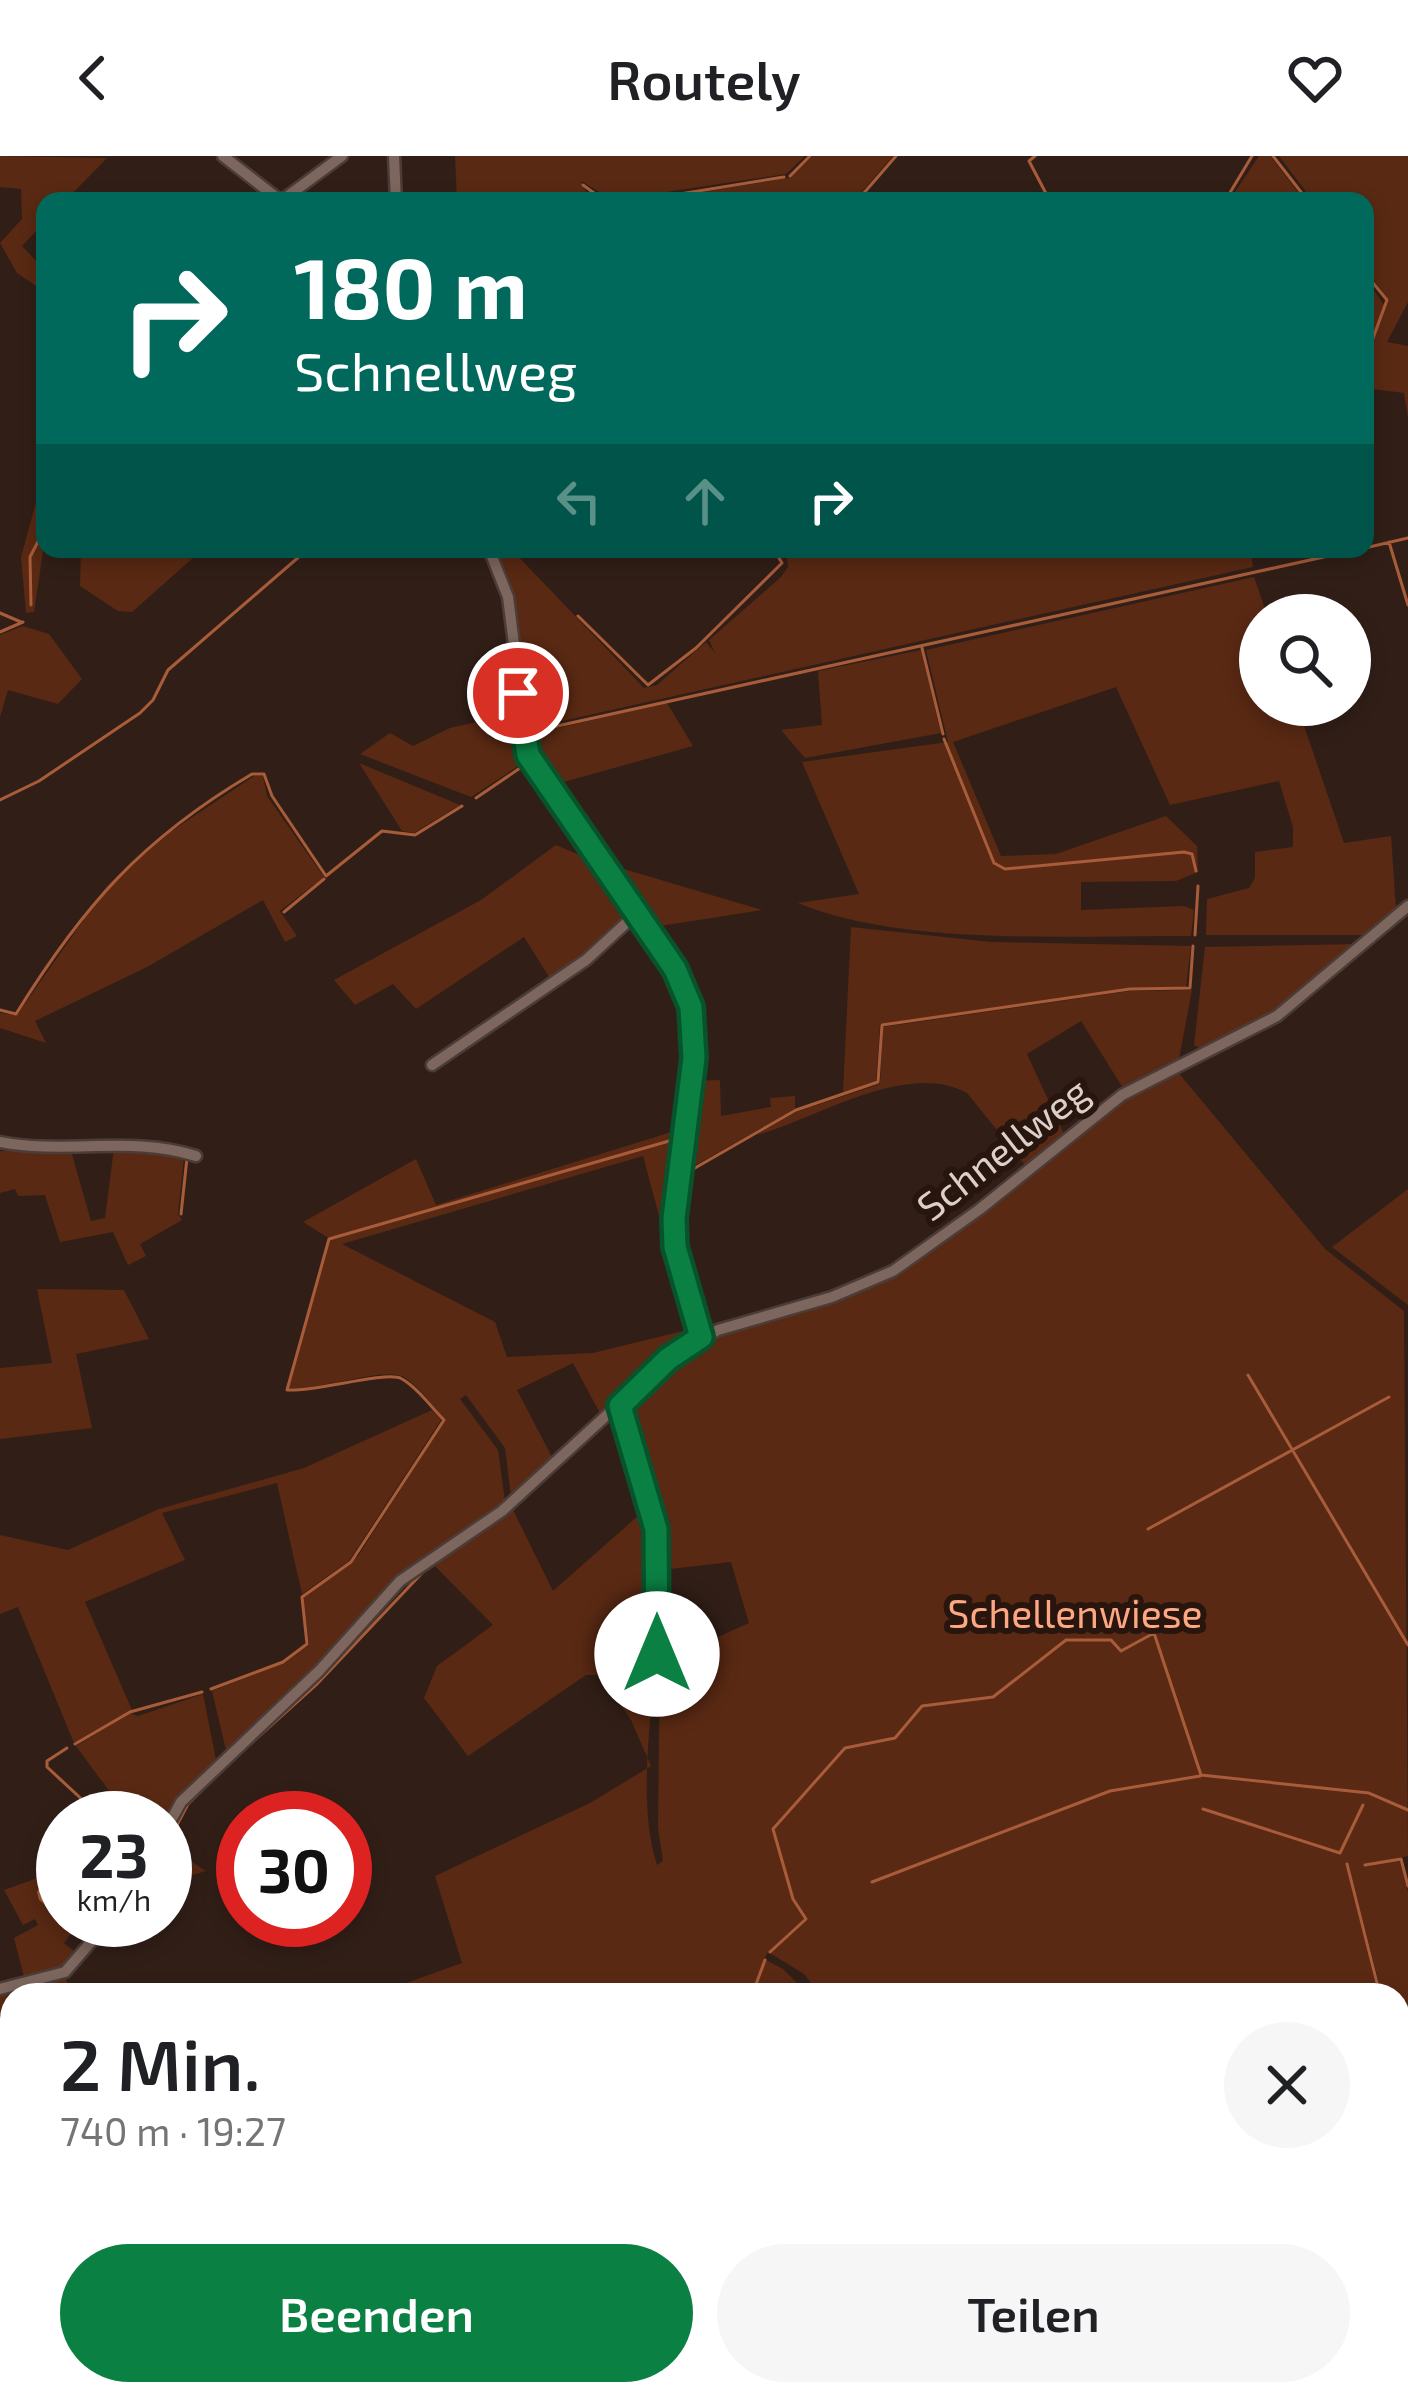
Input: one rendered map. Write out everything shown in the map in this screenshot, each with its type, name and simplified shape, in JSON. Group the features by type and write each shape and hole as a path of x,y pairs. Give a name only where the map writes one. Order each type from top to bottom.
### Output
{"street":[{"path":"224,156 270,192"},
{"path":"293,192 342,156"},
{"path":"394,156 396,192"},
{"path":"493,558 508,597 528,755 675,969 694,1026 674,1218 675,1247 701,1337"},
{"name":"Schnellweg","path":"192,1792 320,1671 400,1581 502,1510 668,1359 701,1337 832,1297 892,1271 1122,1095 1277,1016 1408,906"},
{"path":"432,1065 586,960 637,914"},
{"path":"0,1142 37,1148 145,1145 196,1156"},
{"path":"620,1406 656,1529 657,1654"},
{"path":"23,1983 64,1972 86,1947"}],"green space":[{"path":"0,156 107,158 74,192 36,192 36,231 22,246 36,261 36,286 17,273 0,243 22,219 21,189 0,187"},
{"path":"455,156 805,156 786,174 666,192 600,192 581,181 586,192 457,192"},
{"path":"813,156 893,156 862,192 703,192 789,178"},
{"path":"1259,156 1270,156 1298,192 1235,192"},
{"path":"1279,156 1408,156 1408,302 1387,342 1408,346 1408,418 1404,393 1374,389 1374,290 1384,305 1388,299 1374,280 1374,192 1306,192"},
{"path":"36,503 36,558 42,558 34,612 26,613 21,557"},
{"path":"81,558 193,558 132,612 118,611 80,586"},
{"path":"497,558 520,558 644,688 657,685 706,642 715,653 709,640 781,577 788,567 787,558 1252,558 1253,567 526,729 515,611"},
{"path":"1254,577 1260,594 1239,594 1239,726 1304,726 1344,843 1391,836 1396,909 1366,935 1206,935 1207,899 1249,888 1255,878 1255,852 1293,847 1293,827 1279,781 1170,805 1116,687 953,742 1001,856 1056,854 1166,816 1197,846 1198,872 1176,881 1081,882 1081,910 1184,906 1194,910 1191,936 938,933 841,917 798,903 859,894 802,762 948,742 926,650"},
{"path":"23,626 49,634 82,679 58,704 8,690 0,717 0,635"},
{"path":"921,650 941,733 805,758 781,730 822,725 818,671"},
{"path":"667,703 693,746 560,783 553,782 527,735"},
{"path":"515,713 526,761 471,797 360,754 390,733 413,746 450,728"},
{"path":"359,763 460,805 414,833 402,831"},
{"path":"254,776 263,776 267,796 324,877 280,911 297,936 285,942 263,900 147,967 35,1021 46,1043 0,1028 0,1013 17,1015 108,885 161,838"},
{"path":"556,845 589,859 627,912 609,937 551,980 524,937 416,1009 393,984 355,1005 334,980 481,900"},
{"path":"607,864 762,910 654,927"},
{"path":"851,927 991,942 1191,946 1186,987 1130,988 880,1024 876,1082 843,1092"},
{"path":"1359,944 1273,1012 1201,1049 1194,1045 1205,947"},
{"path":"1192,990 1179,1059 1123,1088 1081,1021 1027,1054 1064,1134 1026,1166 967,1093 943,1084 888,1088 756,1135 796,1112 880,1084 883,1027 1130,991"},
{"name":"Schellenwiese","path":"1177,1071 1325,1249 1404,1311 1408,1856 1364,1865 1400,1860 1408,1892 1408,1983 1379,1983 1349,1867 1375,1983 811,1983 768,1952 764,1959 797,1983 406,1983 462,1963 435,1876 590,1803 647,1768 651,1840 657,1865 663,1861 658,1828 660,1654 689,1650 749,1623 731,1562 661,1570 659,1529 629,1403 691,1349 715,1336 846,1296 896,1274 967,1225 1103,1117"},
{"path":"720,1080 721,1116 771,1107 770,1098 795,1096 795,1109 687,1170 698,1081"},
{"path":"678,1130 665,1238 643,1156 342,1244 495,1322 507,1357 593,1353 691,1329 601,1415 573,1363 517,1390 553,1459 511,1496 505,1448 466,1395 460,1399 498,1450 505,1501 398,1578 310,1673 226,1750 212,1691 286,1662 309,1645 303,1597 358,1556 445,1420 415,1386 395,1374 289,1388 330,1239 303,1222 416,1159 436,1205"},
{"path":"114,1148 184,1157 178,1214 182,1220 140,1244 146,1256 128,1265 113,1232 60,1242 45,1195 18,1196 15,1189 0,1193 0,1151 71,1151 91,1221 105,1218"},
{"path":"1408,1189 1408,1305 1332,1247"},
{"path":"37,1289 124,1290 149,1339 76,1354 92,1428 0,1439 0,1368 52,1363"},
{"path":"432,1410 441,1420 349,1561 302,1594 277,1483 162,1513 185,1560 85,1602 132,1710 74,1743 18,1607 0,1614 0,1535 68,1550 159,1509 304,1468"},
{"path":"648,1507 654,1654 600,1675 586,1675 468,1756 424,1698 437,1666 493,1625 432,1563 512,1508 553,1591"},
{"path":"654,1659 653,1684 648,1758 631,1720 603,1679"},
{"path":"203,1694 216,1760 185,1791 109,1791 76,1746 130,1713 138,1716"},
{"path":"192,1862 201,1868 206,1871 192,1875"},
{"path":"36,1879 36,1921 23,1925 4,1890"},
{"path":"36,1926 36,1947 69,1947 78,1954 62,1967 24,1977 14,1938"},
{"path":"65,1976 67,1983 40,1983"}],"waterway":[{"path":"790,176 810,156"},
{"path":"865,192 896,156"},
{"path":"1035,156 1029,161 1045,192"},
{"path":"1230,192 1252,156"},
{"path":"1273,156 1301,192"},
{"path":"692,192 784,177"},
{"path":"583,185 593,192"},
{"path":"1374,284 1387,300 1374,335"},
{"path":"1374,546 1408,538"},
{"path":"1389,542 1408,605"},
{"path":"31,605 30,557 36,545"},
{"path":"0,800 39,781 140,713 153,700 168,670 298,558"},
{"path":"578,616 648,685 696,648 782,563 779,558"},
{"path":"530,732 1319,558"},
{"path":"0,613 21,622"},
{"path":"0,632 23,622"},
{"path":"922,648 943,734"},
{"path":"944,739 994,863 1005,869 1184,852 1192,854 1196,871"},
{"path":"476,798 526,764"},
{"path":"0,1010 16,1014 91,908 147,850 252,774 264,774 272,796 326,876 382,831 415,835 462,806"},
{"path":"284,912 324,879"},
{"path":"1195,935 1198,886"},
{"path":"688,1172 796,1110 878,1082 882,1025 1130,989 1190,988 1193,946"},
{"path":"211,1689 283,1662 307,1644 302,1597 351,1562 444,1420 413,1387 394,1377 287,1390 329,1239 676,1139"},
{"path":"181,1214 187,1158"},
{"path":"1248,1375 1408,1645"},
{"path":"1148,1529 1389,1397"},
{"path":"236,1757 316,1685 424,1571"},
{"path":"770,1952 806,1919 793,1899 773,1829 845,1748 895,1738 922,1706 993,1697 1066,1640 1111,1640 1121,1651 1154,1633 1201,1775 1369,1793 1408,1810"},
{"path":"75,1744 130,1712 202,1692"},
{"path":"67,1748 47,1761 47,1767 73,1791"},
{"path":"192,1800 229,1764"},
{"path":"872,1882 1110,1791 1200,1776"},
{"path":"1203,1809 1340,1853 1363,1805"},
{"path":"1365,1865 1401,1859 1408,1886"},
{"path":"1347,1864 1377,1983"},
{"path":"756,1983 765,1960"}],"route":[{"path":"518,693 528,755 675,969 694,1026 674,1218 675,1247 701,1337 668,1359 620,1406 656,1529 657,1654"}]}
